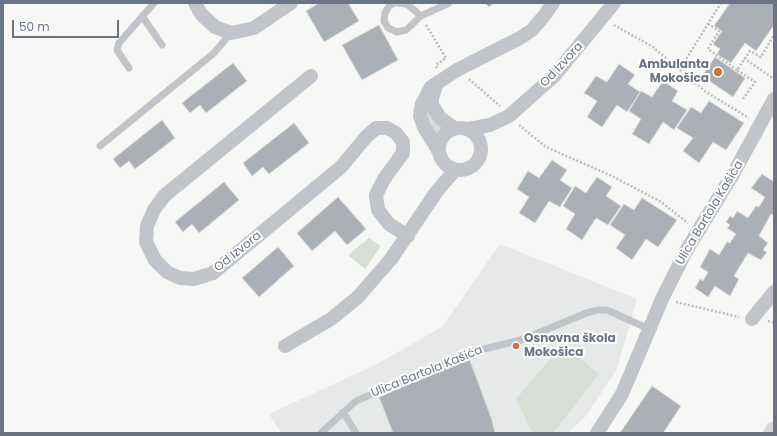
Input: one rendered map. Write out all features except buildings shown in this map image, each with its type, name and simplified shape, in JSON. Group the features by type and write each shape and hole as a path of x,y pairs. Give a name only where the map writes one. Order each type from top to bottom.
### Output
{"street":[{"path":"195,3 201,14 215,27 231,33 254,28 291,3"},
{"path":"438,82 432,98 432,105 440,118 454,128 468,129 478,137 480,143 480,155 473,166 468,169 455,170 443,163 424,127 420,116 422,104 426,94 438,82 532,30 553,3"},
{"name":"Od Izvora","path":"480,155 492,133 502,120 554,76 614,3"},
{"name":"Od Izvora","path":"311,76 164,196 154,210 147,226 146,242 155,260 167,272 180,278 194,279 213,273 341,167 376,128 388,128 396,133 403,142 403,153 384,179 376,195 378,210 389,224 408,236"},
{"name":"Ulica Bartola Kašića","path":"597,433 622,394 662,299 698,231 761,125 774,99"},
{"name":"Od Izvora","path":"468,129 480,128 502,120"},
{"path":"437,191 442,168 439,153 442,136 454,128"},
{"path":"285,346 331,319 358,297 376,279 408,236 437,191 455,170"},
{"path":"752,319 774,292"}],"lane":[{"path":"129,68 117,50 119,43 154,3"},
{"path":"421,16 407,4 395,3 389,6 385,13 384,21 388,28 397,32 406,30 421,16 449,3"},
{"path":"142,16 162,45"},
{"path":"100,146 214,53 231,33"},
{"name":"Ulica Bartola Kašića","path":"321,433 356,401 468,353 521,340 589,312 607,310 649,329"},
{"path":"343,412 356,433"}],"path":[{"path":"680,69 721,3"},
{"path":"603,18 653,47 706,92 761,125"},
{"path":"426,24 446,58 436,65 437,70 443,67"},
{"path":"708,24 719,31 708,49 755,82 743,99"},
{"path":"737,70 750,51 761,57 774,35"},
{"path":"744,58 774,80"},
{"path":"468,78 499,104"},
{"path":"518,125 546,147 614,177 661,202 698,231"},
{"path":"662,299 730,315"},
{"path":"770,321 774,323"}],"shaded area":[{"path":"427,107 443,129 436,134 433,132 428,118"},
{"path":"369,238 381,246 365,269 348,255"},
{"name":"Osnovna škola Mokošica","path":"500,244 637,299 617,369 586,416 568,433 281,433 269,414 377,364 442,327"},
{"path":"563,344 599,374 553,433 535,433 531,430 516,399"}],"place":[{"name":"Ambulanta Mokošica","path":"718,72"},
{"name":"Osnovna škola Mokošica","path":"516,346"}]}
